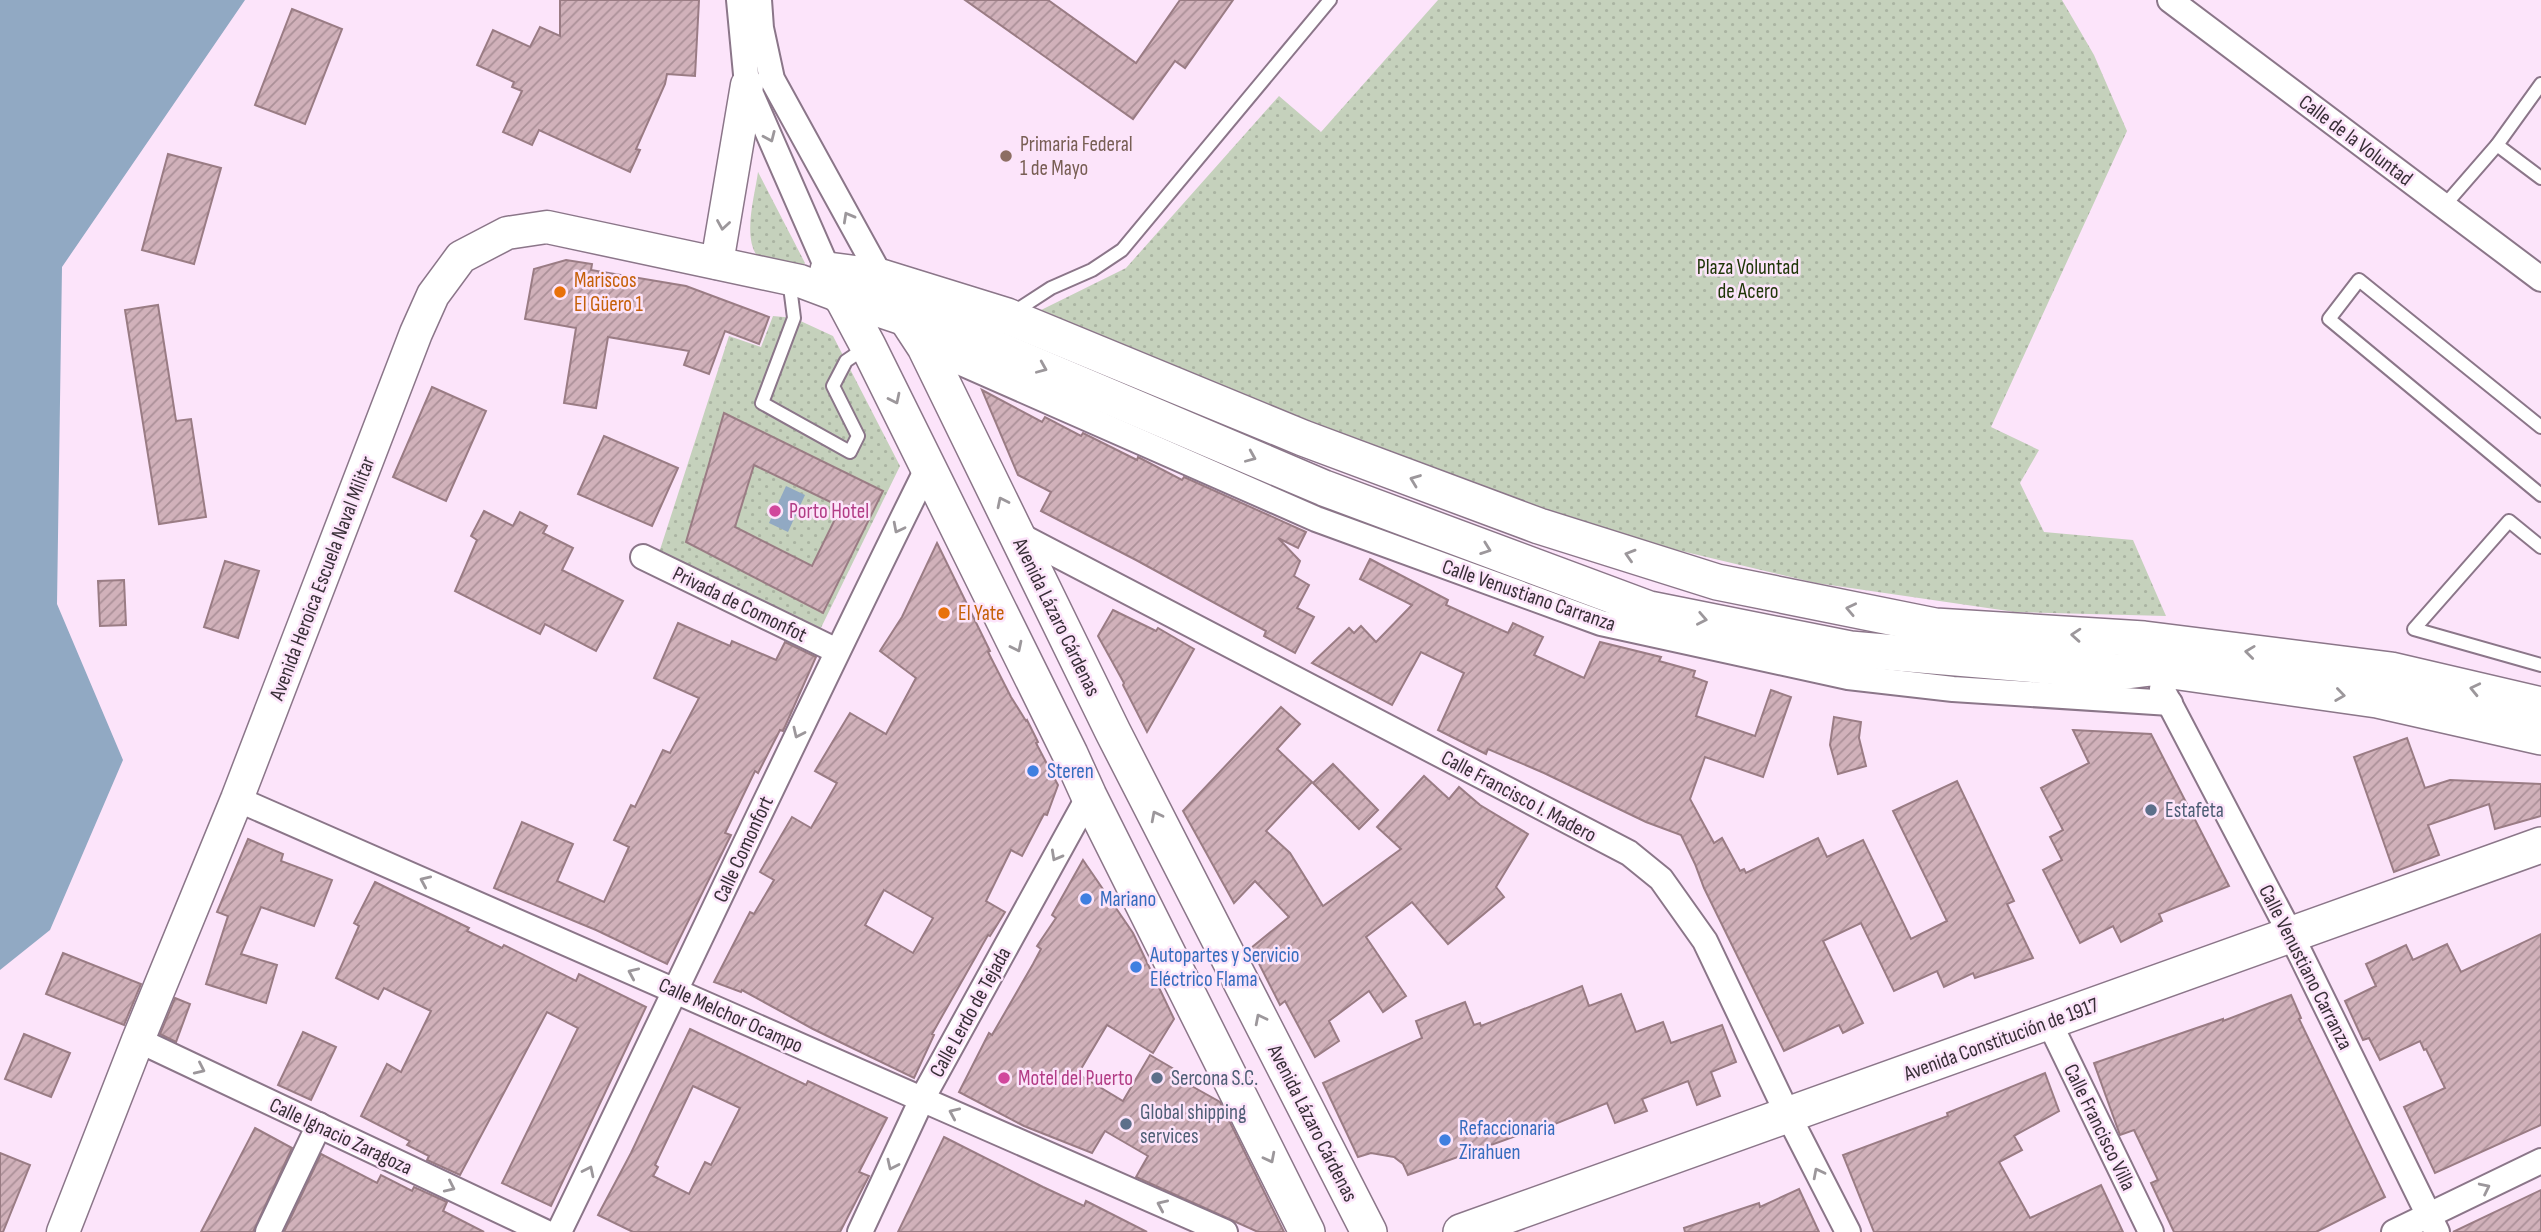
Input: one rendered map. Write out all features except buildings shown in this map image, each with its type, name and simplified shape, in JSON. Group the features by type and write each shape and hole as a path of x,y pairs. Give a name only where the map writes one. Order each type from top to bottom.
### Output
{"main road":[{"path":"814,282 881,276 1324,488 1649,609 1850,649 2119,672 2148,654 2377,700 2541,737"},
{"name":"Avenida Lázaro Cárdenas","path":"881,276 925,347 1113,732 1369,1232"},
{"path":"814,282 905,317 1001,332 1303,438 1539,526 1717,582 1935,626 2148,654 2391,670 2541,705"},
{"path":"814,282 868,346 1307,1232"},
{"path":"1070,754 1113,732"},
{"name":"Avenida Constitución de 1917","path":"1481,1229 1788,1115 2541,845"}],"street":[{"path":"739,0 747,85 814,282"},
{"name":"Avenida Lázaro Cárdenas","path":"760,0 761,28 772,79 881,276"},
{"name":"Calle de la Voluntad","path":"2170,0 2541,279"},
{"path":"717,263 747,85"},
{"name":"Avenida Heroica Escuela Naval Militar","path":"63,1232 237,799 416,333 433,295 461,257 507,233 547,226 814,282"},
{"name":"Calle Venustiano Carranza","path":"925,347 1316,519 1601,623 1848,677 1953,689 2170,703"},
{"name":"Calle Comonfort","path":"559,1232 928,467"},
{"name":"Calle Francisco I. Madero","path":"1017,534 1629,853 1661,879 1705,942 1848,1232"},
{"name":"Privada de Comonfot","path":"643,557 837,651"},
{"name":"Calle Venustiano Carranza","path":"2148,654 2170,703 2291,935 2433,1224"},
{"name":"Calle Lerdo de Tejada","path":"860,1232 922,1099 1089,796"},
{"name":"Calle Melchor Ocampo","path":"237,799 1225,1232"},
{"name":"Calle Francisco Villa","path":"2049,1022 2151,1232"},
{"name":"Calle Ignacio Zaragoza","path":"138,1040 545,1232"},
{"path":"268,1232 319,1125"},
{"path":"2394,1232 2433,1224 2541,1161"}],"lane":[{"path":"1001,332 1051,288 1092,270 1122,250 1330,0"},
{"path":"2444,206 2497,145 2541,84"},
{"path":"2497,145 2541,178"},
{"path":"2541,426 2359,281 2329,319 2541,495"},
{"path":"814,282 794,318 762,403 850,452 858,436 832,386 846,361 868,346"},
{"path":"2541,547 2509,521 2413,629 2541,665"}],"green space":[{"name":"Plaza Voluntad de Acero","path":"1438,0 2062,0 2094,55 2127,131 1991,427 2039,450 2020,483 2044,532 2133,540 2166,616 2015,612 1816,583 1593,530 1300,420 1033,314 1126,268 1279,96 1321,132"},
{"path":"758,172 805,263 802,269 772,265 756,255 752,245 750,220"},
{"name":"Porto Hotel","path":"773,316 794,318 833,336 900,466 817,636 658,556 729,336 761,347"}],"water":[{"path":"0,0 245,0 62,267 57,604 123,760 50,930 0,970"},
{"path":"786,486 805,495 788,532 769,523"}],"place":[{"name":"Primaria Federal 1 de Mayo","path":"1006,156"},
{"name":"Mariscos El Güero 1","path":"560,292"},
{"name":"Porto Hotel","path":"775,511"},
{"name":"El Yate","path":"944,613"},
{"name":"Steren","path":"1033,771"},
{"name":"Estafeta","path":"2151,810"},
{"name":"Mariano","path":"1086,899"},
{"name":"Autopartes y Servicio Eléctrico Flama","path":"1136,967"},
{"name":"Motel del Puerto","path":"1004,1078"},
{"name":"Sercona S.C.","path":"1157,1078"},
{"name":"Global shipping services","path":"1126,1124"},
{"name":"Refaccionaria Zirahuen","path":"1445,1140"}]}
